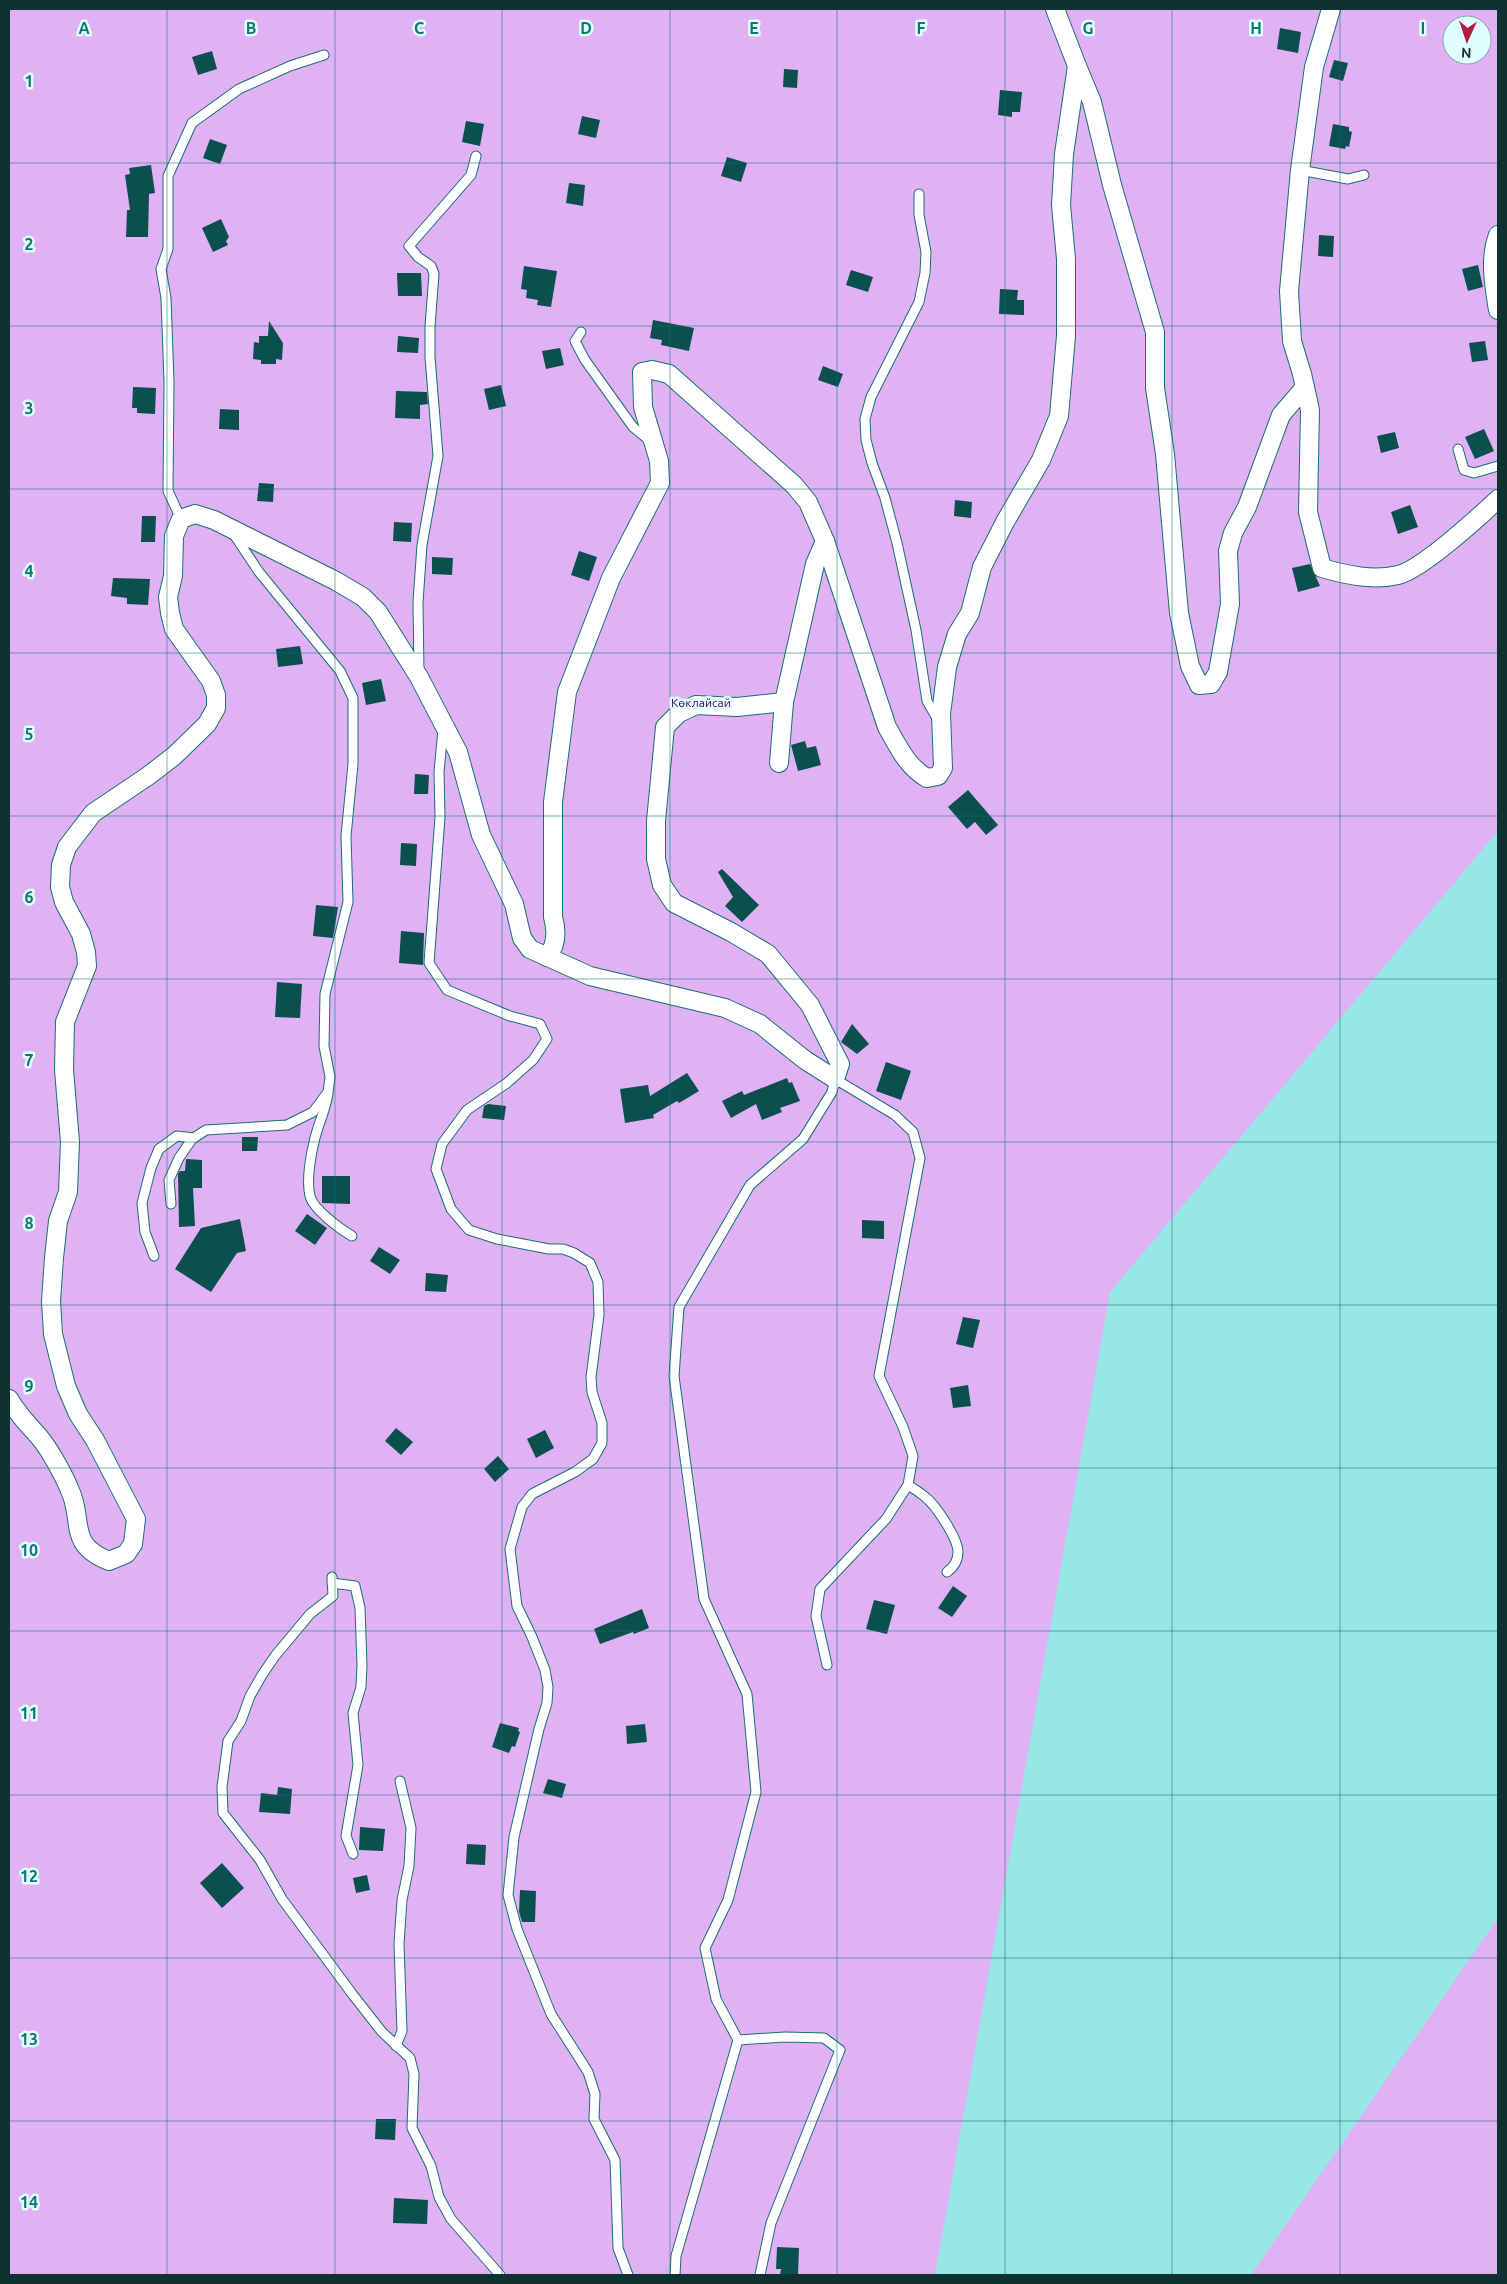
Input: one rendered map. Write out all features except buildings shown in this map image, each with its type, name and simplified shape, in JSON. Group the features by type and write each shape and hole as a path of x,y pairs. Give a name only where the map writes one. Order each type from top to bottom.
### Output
{"street":[{"path":"1055,9 1092,102 1112,185 1155,332 1155,388 1165,454 1179,613 1190,666 1199,685 1211,684 1218,672 1230,604 1228,551 1233,533 1247,507 1281,415 1305,386"},
{"path":"1331,9 1314,67 1300,170 1289,291 1292,341 1310,410 1308,512 1322,568 1348,575 1376,577 1399,575 1429,556 1471,524 1498,499"},
{"path":"547,957 552,951 557,931 553,916 553,802 568,692 611,578 660,483 659,461 643,407 642,372 652,370 669,374 794,485 808,502 825,541 887,726 916,772 927,778 938,776 943,768 942,714 947,667 957,634 970,612 982,568 1005,522 1041,460 1058,416 1066,336 1066,259 1061,205 1064,154 1077,66"},
{"path":"1498,235 1495,243 1493,267 1498,310"},
{"path":"9,1399 24,1422 41,1439 70,1488 81,1540 88,1550 108,1561 126,1554 133,1544 136,1519 95,1440 75,1407 66,1386 53,1334 51,1300 54,1258 58,1221 68,1192 70,1142 64,1063 65,1022 87,966 86,952 81,934 64,902 60,887 61,865 67,847 93,813 174,756 207,724 216,708 216,695 211,681 174,629 170,614 168,597 173,576 174,536 181,519 195,514 290,557 363,596 378,612 419,677 458,752 481,835 514,904 522,938 530,949 590,976 725,1008 760,1024 806,1060 835,1078 840,1064 810,1006 768,954 731,932 674,903 662,885 656,860 656,821 665,727 679,713 696,705 737,708 784,702"},
{"path":"779,763 784,702 815,564 825,541"}],"lane":[{"path":"181,519 168,491 169,382 166,298 162,270 168,249 168,176 192,123 239,89 290,66 324,55"},
{"path":"419,677 418,602 422,545 438,456 430,358 430,326 434,274 431,266 418,257 409,246 471,175 476,156"},
{"path":"1300,170 1348,179 1364,175"},
{"path":"919,194 919,215 926,252 925,273 919,302 871,397 865,419 866,440 897,543 916,630 927,701 942,727"},
{"path":"581,332 575,341 585,360 633,426 654,443"},
{"path":"1458,449 1464,470 1474,473 1498,466"},
{"path":"232,530 259,572 340,672 353,698 353,764 346,836 348,902 325,994 324,1046 330,1077 326,1108 315,1137 309,1168 310,1197 333,1224 352,1236"},
{"path":"443,724 439,772 440,817 430,964 447,990 510,1016 540,1024 547,1039 533,1060 507,1083 467,1110 442,1144 436,1170 451,1209 469,1230 497,1239 549,1249 563,1249 574,1253 590,1263 598,1282 598,1315 591,1377 592,1392 602,1423 602,1443 592,1459 575,1472 532,1494 522,1507 510,1550 517,1606 545,1670 548,1687 547,1703 539,1729 514,1837 508,1895 517,1929 551,2014 588,2072 595,2094 594,2119 615,2160 618,2248 628,2275"},
{"path":"675,2275 676,2256 738,2040 716,1999 705,1948 728,1900 756,1792 747,1694 704,1599 674,1376 679,1307 750,1185 803,1139 832,1092 835,1078 895,1115 913,1132 920,1158 879,1376 903,1427 913,1456 908,1485 886,1519 820,1589 816,1616 827,1665"},
{"path":"171,1204 169,1180 179,1158 194,1138 206,1130 287,1125 313,1112 328,1092"},
{"path":"154,1256 145,1232 142,1203 151,1168 159,1149 177,1136 194,1138"},
{"path":"908,1485 926,1496 951,1533 958,1551 955,1566 948,1572"},
{"path":"353,1854 346,1836 358,1765 353,1713 361,1687 360,1608 355,1586 332,1580 333,1596 310,1614 262,1675 241,1721 228,1741 222,1787 222,1813 260,1860 282,1899 317,1948 382,2032 410,2058 414,2074 412,2128 431,2166 439,2197 451,2219 500,2275"},
{"path":"396,2046 402,2031 400,1944 402,1900 408,1866 411,1828 400,1781"},
{"path":"738,2040 785,2037 824,2038 840,2050 771,2223 760,2275"}],"green space":[{"name":"Көклайсай","path":"9,9 1498,9 1498,831 1110,1292 935,2275 9,2275"},
{"path":"1498,1918 1498,2275 1251,2275"}]}
